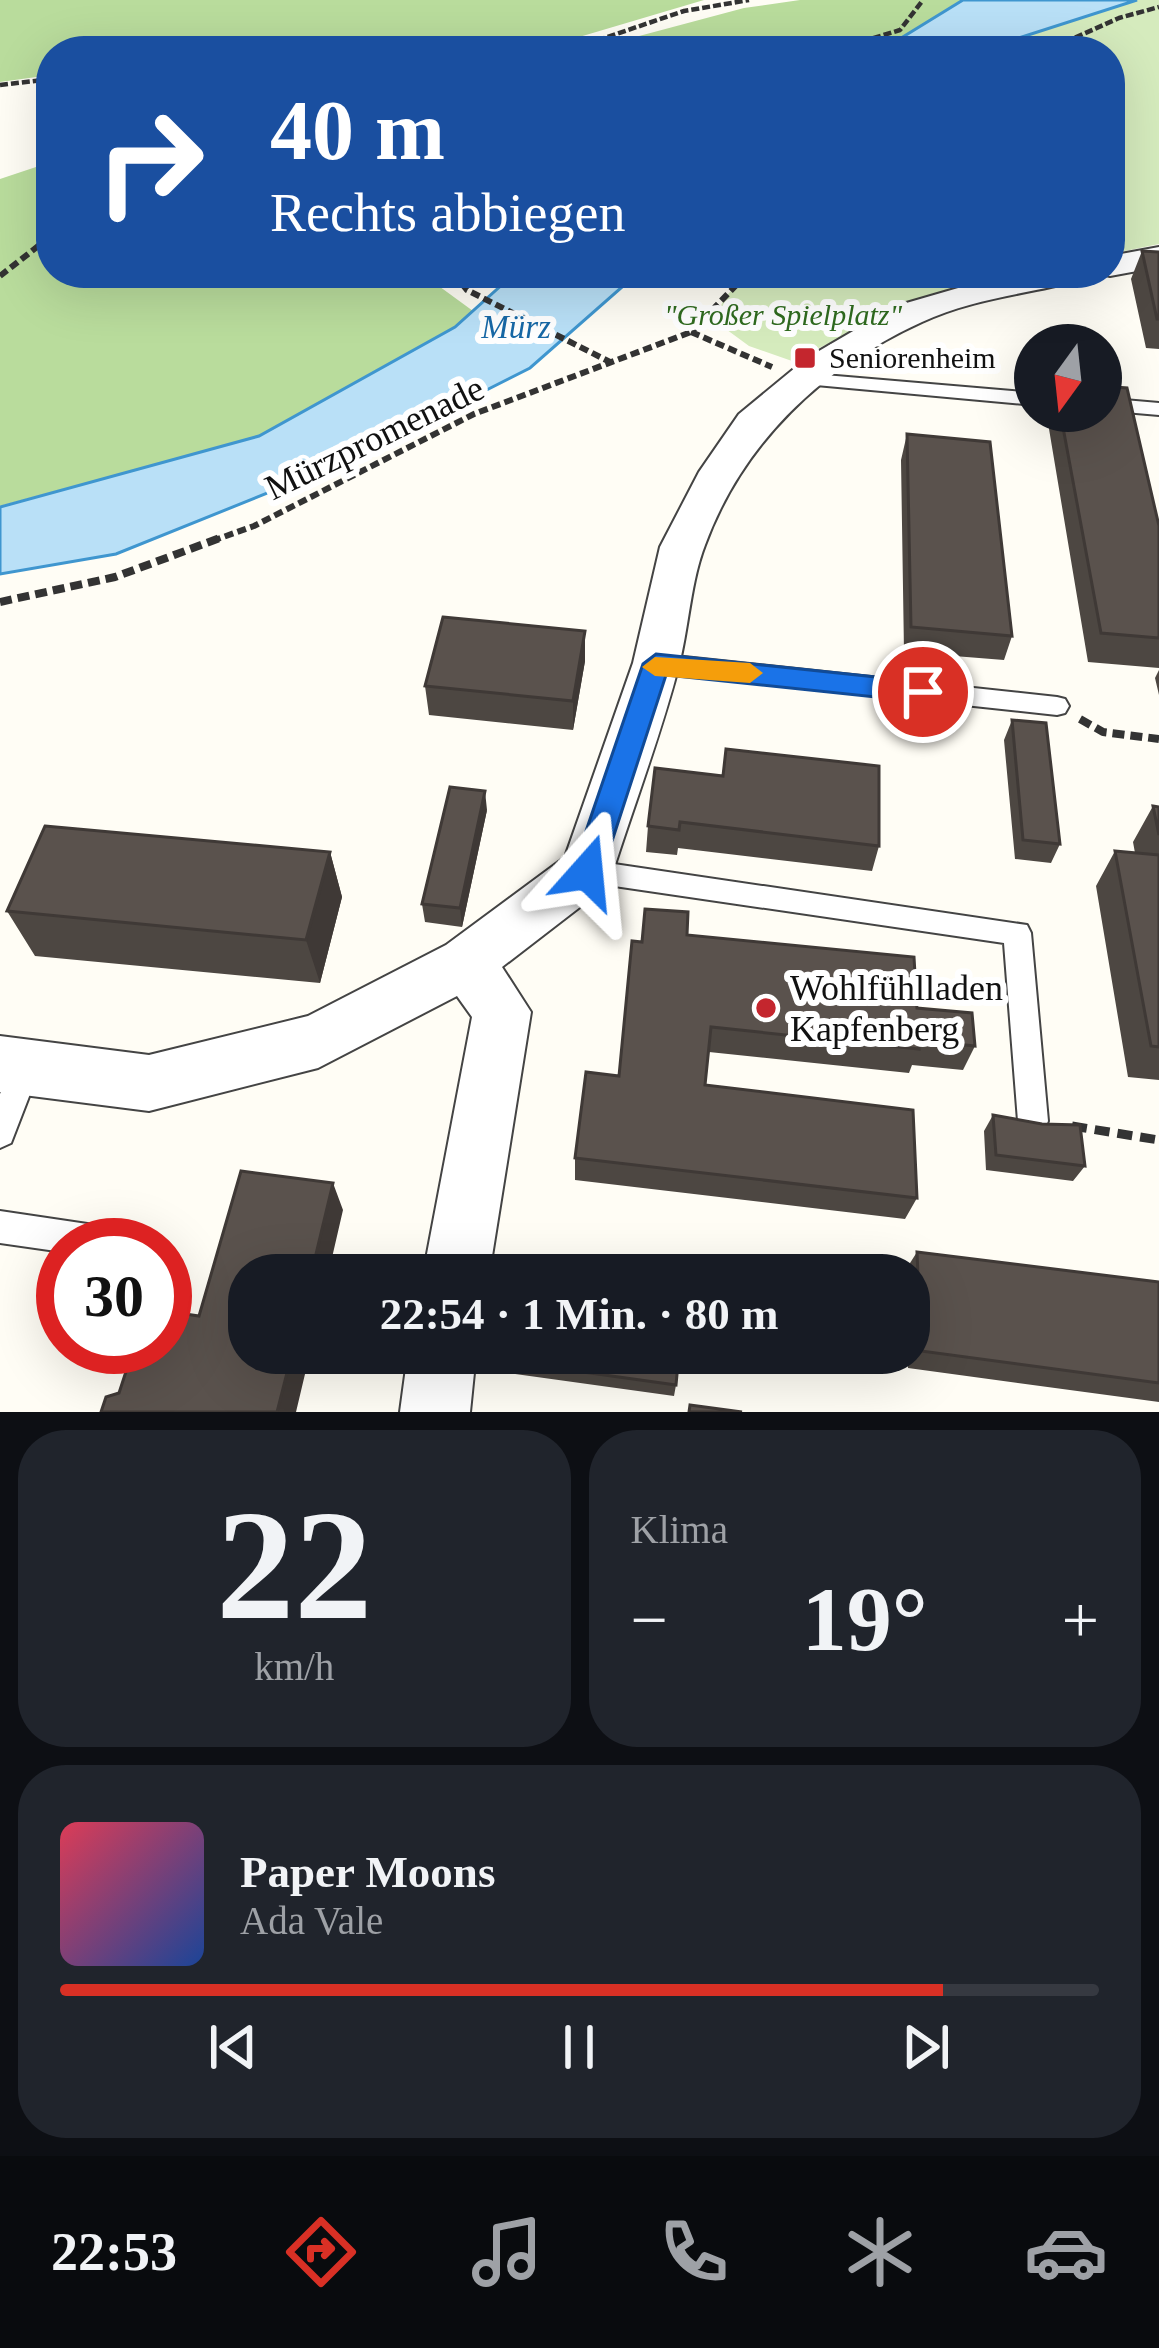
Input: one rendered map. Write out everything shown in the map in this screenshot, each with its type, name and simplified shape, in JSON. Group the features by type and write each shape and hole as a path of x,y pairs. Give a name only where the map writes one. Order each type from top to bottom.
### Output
{"street":[{"path":"1125,263 1159,257"},
{"path":"12,1066 149,1083 318,1041 466,963 587,872 656,664 682,547 719,472 753,423 801,380 909,314 985,288"},
{"path":"460,1254 502,1012 466,963"},
{"path":"435,1412 440,1374"}],"lane":[{"path":"801,380 1014,397"},
{"path":"1122,406 1159,409"},
{"path":"656,664 1057,706"},
{"path":"587,872 1017,933 1033,1120"},
{"path":"0,1133 12,1066"},
{"path":"0,1227 36,1232"}],"path":[{"path":"610,36 684,11 749,0"},
{"path":"880,36 900,30 923,0"},
{"path":"1079,36 1159,7"},
{"path":"0,85 36,81"},
{"path":"0,276 36,248"},
{"name":"Mürzpromenade","path":"0,602 115,577 254,526 474,414 691,332 734,288"},
{"path":"465,289 613,364"},
{"path":"691,332 801,380"},
{"path":"1057,706 1103,732 1159,739"},
{"path":"1033,1120 1159,1140"}],"green space":[{"path":"0,0 704,0 583,36 36,36 36,77 0,82"},
{"path":"800,0 963,0 904,36 639,36 744,8"},
{"path":"1120,0 1159,0 1159,244 1125,251 1125,36 1022,36"},
{"path":"36,167 36,288 442,288 473,311 455,327 259,436 0,506 0,179"},
{"name":"\"Großer Spielplatz\"","path":"955,288 927,296 792,361 749,346 719,324 724,300 734,289"}],"water":[{"path":"963,0 1137,0 1025,36 904,36"},
{"name":"Mürz","path":"498,288 621,288 530,368 342,463 116,554 0,574 0,507 259,436 455,327"}],"building":[{"path":"1142,251 1159,252 1159,319 1157,319"},
{"path":"1122,388 1127,388 1159,526 1159,638 1101,633 1064,432 1122,432"},
{"path":"907,434 990,442 1012,636 911,627"},
{"path":"443,617 585,631 573,701 425,686"},
{"path":"1012,720 1046,723 1060,844 1023,840"},
{"path":"726,749 879,766 879,846 680,822 679,830 648,826 655,768 723,776"},
{"path":"450,787 485,791 460,908 422,904"},
{"path":"45,826 330,852 306,940 7,911"},
{"path":"1115,851 1159,855 1159,1047 1151,1046"},
{"path":"645,909 688,912 687,935 914,957 917,1008 972,1013 975,1046 918,1040 919,1049 711,1027 705,1085 913,1110 917,1198 575,1158 586,1072 619,1076 632,941 642,942"},
{"path":"993,1115 1080,1125 1085,1166 996,1155"},
{"path":"241,1171 333,1183 316,1254 228,1254 228,1374 287,1374 277,1412 101,1412 106,1397 119,1393 125,1374 192,1374 192,1315 199,1316"},
{"path":"917,1252 1159,1282 1159,1383 930,1352 930,1254"},
{"path":"597,1374 677,1374 676,1385"},
{"path":"690,1405 742,1412 689,1412"}],"slow traffic":[{"path":"655,667 750,673"}],"place":[{"name":"Seniorenheim","path":"805,358"},
{"name":"Wohlfühlladen Kapfenberg","path":"766,1008"}],"route":[{"path":"587,872 656,664 923,692"}]}
